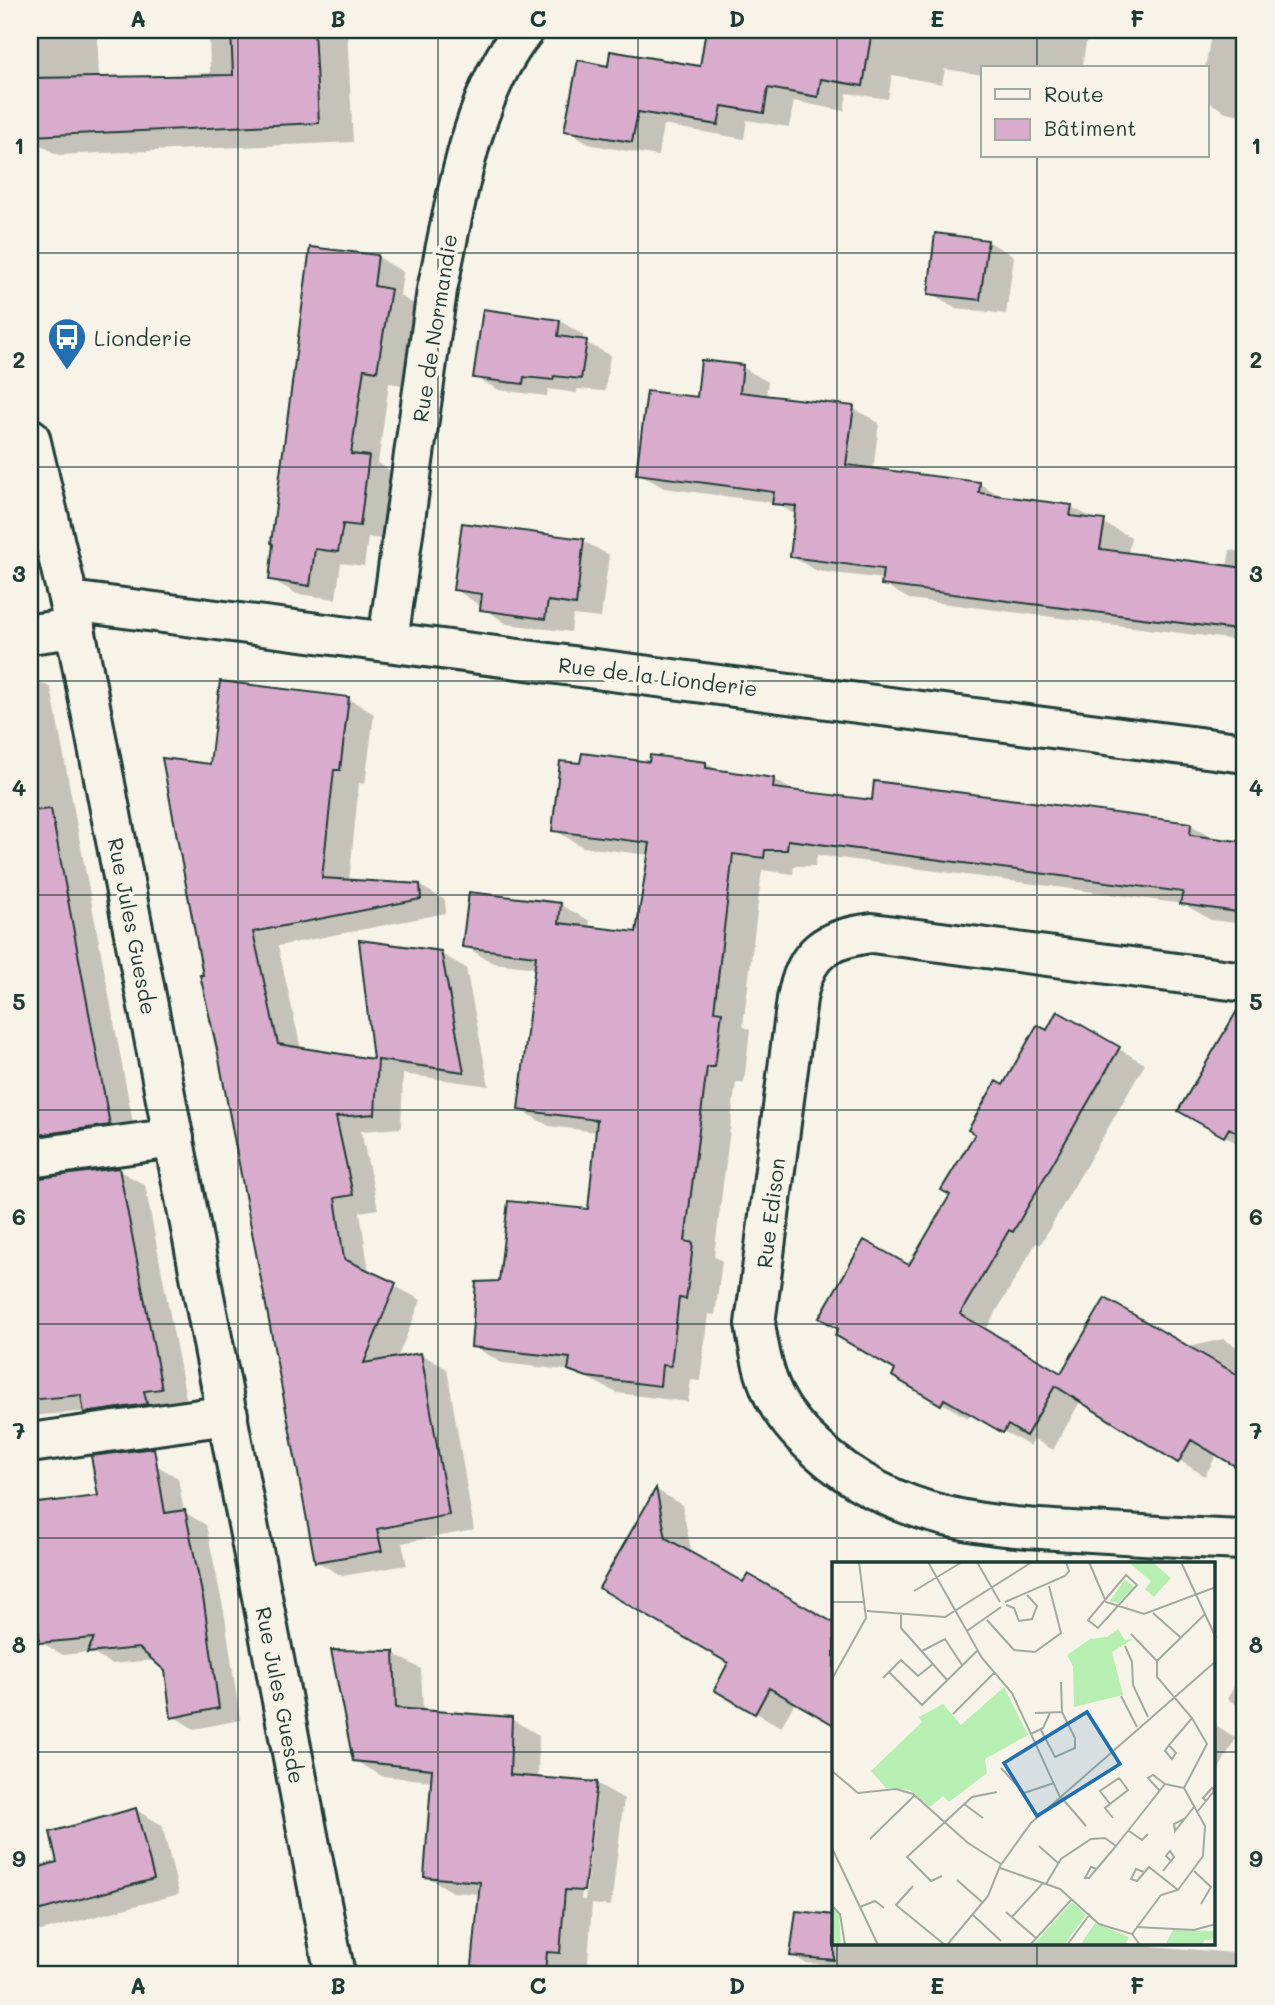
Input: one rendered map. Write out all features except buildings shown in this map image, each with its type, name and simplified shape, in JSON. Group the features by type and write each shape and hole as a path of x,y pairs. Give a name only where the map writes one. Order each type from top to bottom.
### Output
{"street":[{"name":"Rue de Normandie","path":"388,641 437,290 448,235 490,84 508,50 524,30"},
{"name":"Rue Jules Guesde","path":"30,438 72,614 335,1975"},
{"name":"Rue de la Lionderie","path":"30,634 72,614 388,641 1245,753"},
{"name":"Rue Edison","path":"1245,982 872,933 843,937 817,951 801,978 797,999 755,1324 762,1364 775,1397 802,1436 833,1463 866,1486 908,1505 951,1520 999,1528 1245,1540"},
{"path":"30,1158 174,1138"},
{"path":"30,1443 228,1415"}],"place":[{"name":"Lionderie","path":"67,371"}]}
